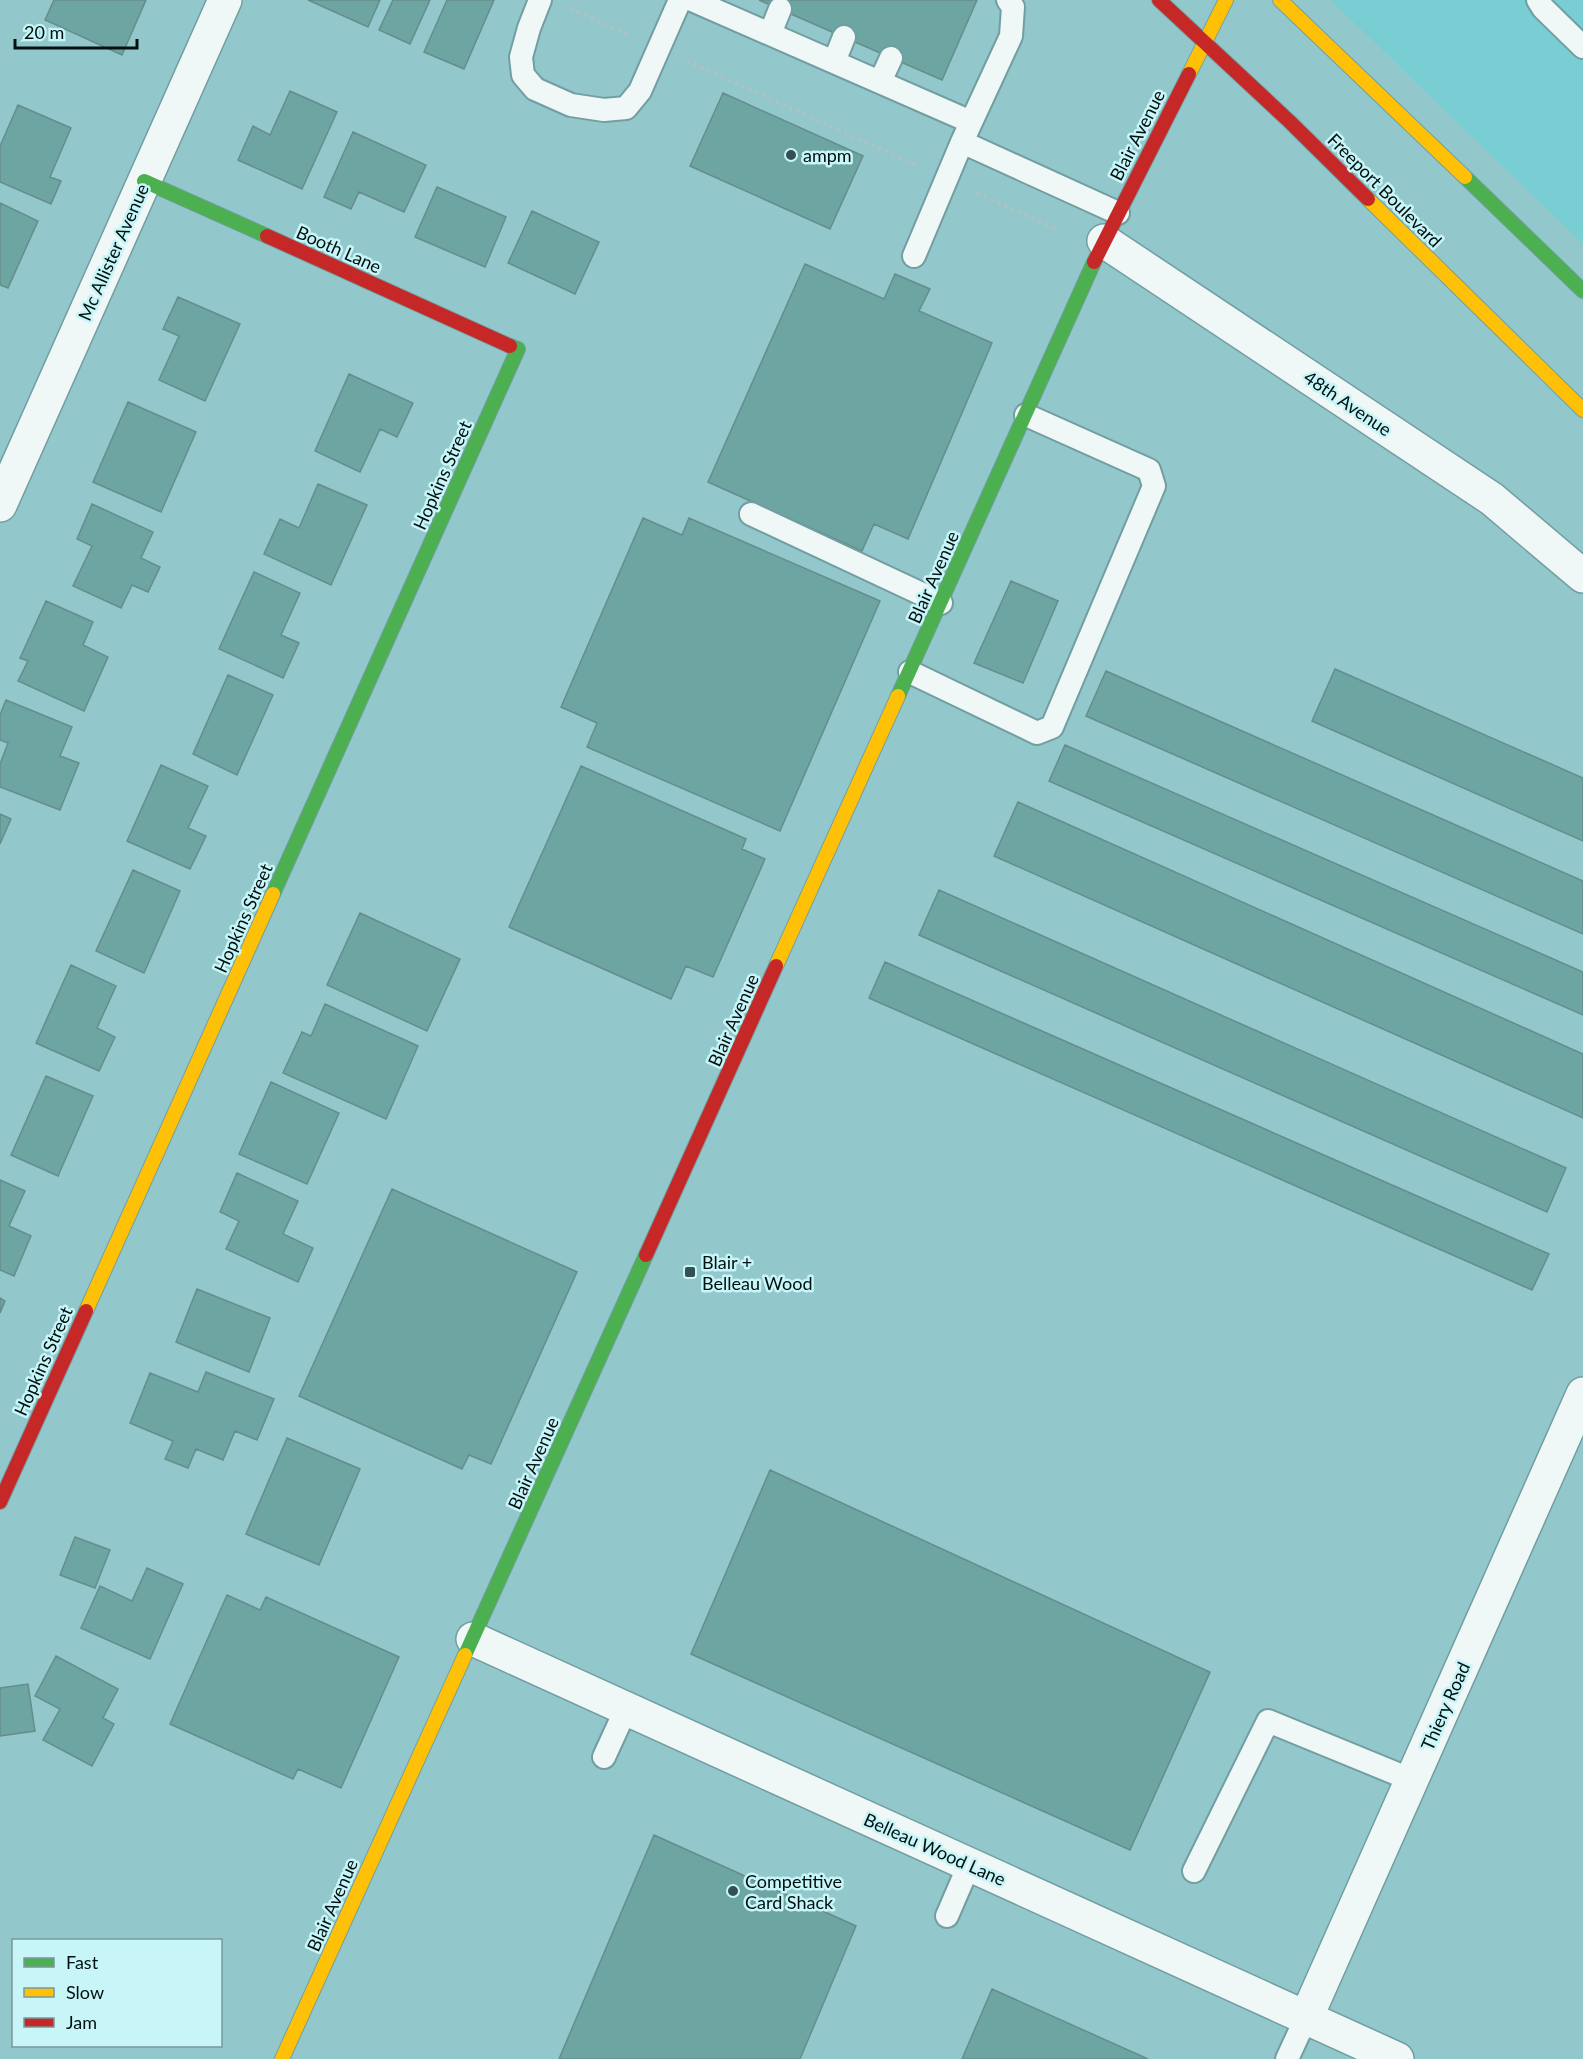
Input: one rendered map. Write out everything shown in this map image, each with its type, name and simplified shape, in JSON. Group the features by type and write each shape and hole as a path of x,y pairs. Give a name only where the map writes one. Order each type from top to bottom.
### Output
{"street":[{"name":"Mc Allister Avenue","path":"0,505 225,0"},
{"name":"Freeport Boulevard","path":"1159,0 1289,121 1583,410"},
{"name":"Blair Avenue","path":"282,2059 1111,227 1226,0"},
{"path":"1280,0 1583,291"},
{"name":"Booth Lane","path":"144,181 518,349"},
{"name":"48th Avenue","path":"1111,227 1492,499 1583,576"},
{"name":"Hopkins Street","path":"0,1502 518,349"},
{"name":"Thiery Road","path":"1306,2018 1583,1394"},
{"name":"Belleau Wood Lane","path":"473,1639 1397,2059"}],"lane":[{"path":"540,0 521,57 523,75 536,89 571,105 604,110 626,108 640,91 680,0"},
{"path":"692,0 880,82 967,132 1111,227"},
{"path":"914,256 1011,36 1013,7 1008,0"},
{"path":"1538,0 1543,8 1583,47"},
{"path":"770,34 780,9"},
{"path":"834,62 844,37"},
{"path":"880,82 891,58"},
{"path":"910,672 1037,734 1052,727 1154,486 1149,471 1026,415"},
{"path":"751,514 941,603"},
{"path":"604,1757 626,1709"},
{"path":"1194,1871 1268,1721 1412,1780"},
{"path":"947,1916 969,1865"},
{"path":"1287,2059 1306,2018"}],"path":[{"path":"564,5 1058,230"}],"shaded area":[{"path":"1331,0 1583,0 1583,244"}],"building":[{"path":"54,0 146,0 122,55 45,20"},
{"path":"308,0 380,0 368,27"},
{"path":"393,0 430,0 410,44 379,30"},
{"path":"447,0 494,0 464,69 424,52"},
{"path":"759,0 977,0 942,80"},
{"path":"290,91 337,112 302,189 238,160 253,126 270,135"},
{"path":"723,93 863,156 830,229 690,166"},
{"path":"18,105 71,128 50,177 61,181 51,204 0,182 0,146"},
{"path":"353,132 426,165 404,212 359,192 351,209 324,197"},
{"path":"437,187 506,217 485,267 415,237"},
{"path":"0,203 38,221 8,288 0,285"},
{"path":"532,211 599,242 575,294 508,263"},
{"path":"805,264 884,299 895,274 930,289 919,311 992,343 908,539 874,524 862,551 708,482"},
{"path":"178,297 240,324 205,401 159,380 179,336 163,329"},
{"path":"349,374 413,403 397,437 380,429 360,472 315,451"},
{"path":"128,402 196,432 161,512 93,482"},
{"path":"318,484 367,505 331,585 264,554 280,519 299,528"},
{"path":"92,504 153,532 141,558 160,567 148,592 132,585 121,608 73,586 92,546 77,539"},
{"path":"643,518 682,535 689,518 880,601 780,831 587,747 597,723 561,707"},
{"path":"254,572 300,593 281,635 299,643 283,678 219,649"},
{"path":"1011,581 1058,601 1023,683 974,663"},
{"path":"46,601 93,622 83,645 108,657 84,711 18,681 28,661 20,658"},
{"path":"1335,669 1583,778 1583,841 1312,721"},
{"path":"1106,671 1583,881 1583,934 1086,716"},
{"path":"228,675 273,695 237,775 193,754"},
{"path":"6,700 72,727 60,756 79,763 60,810 0,787 0,764 8,743 0,740 0,715"},
{"path":"1065,745 1583,972 1583,1015 1049,781"},
{"path":"161,765 208,786 188,828 206,836 190,869 127,841"},
{"path":"581,766 746,839 742,849 765,859 713,977 686,966 671,999 509,927"},
{"path":"1018,802 1583,1054 1583,1118 994,856"},
{"path":"0,814 11,819 0,844"},
{"path":"133,870 180,891 144,973 96,951"},
{"path":"939,890 1566,1168 1547,1212 919,935"},
{"path":"360,913 460,959 427,1031 327,985"},
{"path":"885,962 1549,1254 1532,1290 869,998"},
{"path":"71,965 116,986 97,1028 115,1037 99,1071 36,1043"},
{"path":"325,1004 418,1046 386,1119 283,1073 302,1032 311,1036"},
{"path":"46,1076 93,1096 58,1176 11,1155"},
{"path":"271,1082 339,1113 307,1184 239,1154"},
{"path":"237,1173 298,1201 283,1234 313,1248 298,1282 226,1249 239,1221 220,1212"},
{"path":"0,1180 25,1191 9,1226 31,1236 14,1276 0,1270"},
{"path":"392,1189 577,1272 491,1464 469,1455 462,1469 299,1396"},
{"path":"197,1289 270,1318 249,1372 176,1342"},
{"path":"0,1298 5,1301 0,1313"},
{"path":"206,1372 274,1399 257,1440 235,1431 223,1460 196,1449 188,1468 165,1459 173,1441 130,1423 150,1373 198,1392"},
{"path":"287,1438 360,1469 319,1565 246,1534"},
{"path":"770,1470 1210,1672 1130,1850 691,1654"},
{"path":"75,1537 110,1550 95,1588 60,1575"},
{"path":"147,1568 183,1584 150,1659 81,1628 100,1586 132,1601"},
{"path":"227,1595 260,1610 266,1597 399,1657 341,1788 298,1769 293,1779 170,1724"},
{"path":"56,1656 118,1689 103,1718 114,1724 92,1766 43,1740 60,1709 35,1696"},
{"path":"28,1684 35,1731 0,1736 0,1688"},
{"path":"654,1835 856,1926 800,2059 559,2059"},
{"path":"992,1989 1148,2059 962,2059"}],"traffic: fast":[{"path":"1465,177 1583,291"},
{"path":"144,181 267,236"},
{"path":"898,696 1094,262"},
{"path":"273,894 518,349 510,346"},
{"path":"465,1655 646,1255"}],"traffic: slow":[{"path":"1189,74 1226,0"},
{"path":"1280,0 1465,177"},
{"path":"1368,199 1583,410"},
{"path":"776,966 898,696"},
{"path":"86,1311 273,894"},
{"path":"282,2059 465,1655"}],"traffic: jam":[{"path":"1159,0 1289,121 1368,199"},
{"path":"1094,262 1189,74"},
{"path":"267,236 510,346"},
{"path":"646,1255 776,966"},
{"path":"0,1502 86,1311"}],"place":[{"name":"ampm","path":"791,155"},
{"name":"Blair + Belleau Wood","path":"690,1272"},
{"name":"Competitive Card Shack","path":"733,1891"}]}
